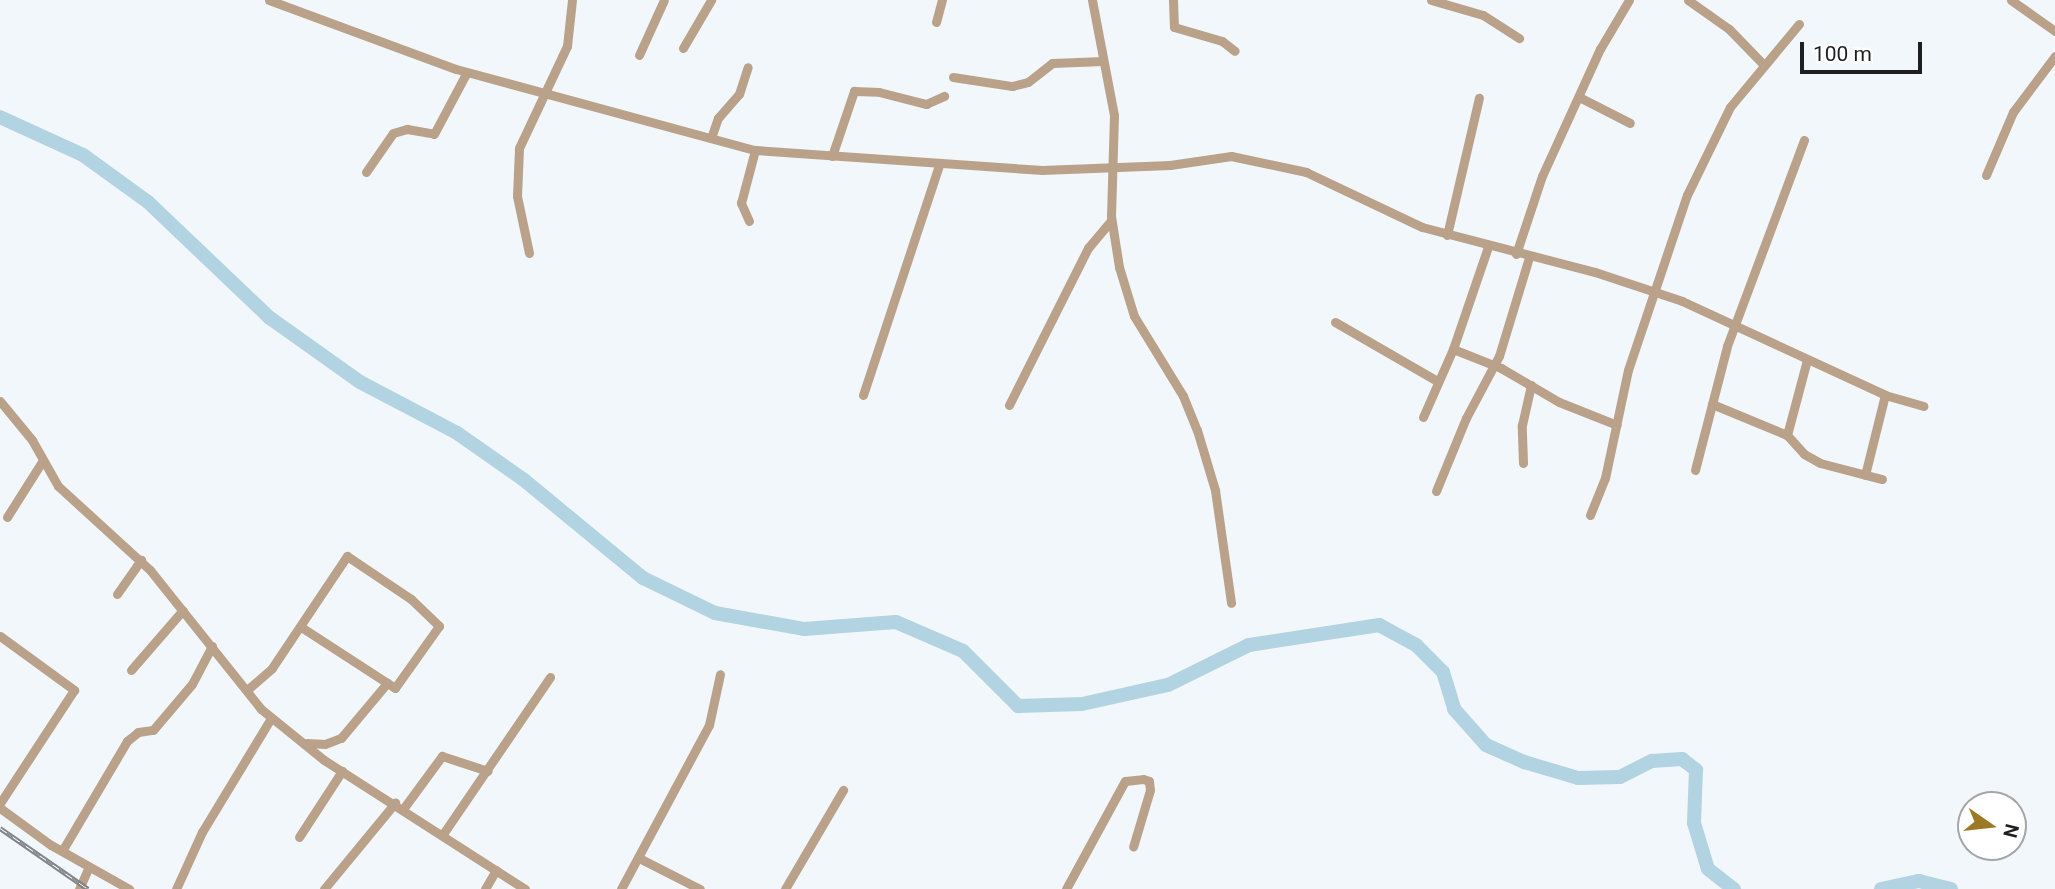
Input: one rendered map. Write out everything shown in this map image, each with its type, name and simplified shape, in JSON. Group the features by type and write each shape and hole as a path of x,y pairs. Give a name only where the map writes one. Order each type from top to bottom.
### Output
{"street":[{"path":"269,0 467,72 755,150 939,165 1042,170 1114,167 1231,156 1254,160 1337,184 1406,221 1488,247 1654,292 1737,324 1885,396 1923,406"},
{"path":"529,253 516,170 519,148 567,46 572,0"},
{"path":"639,55 664,0"},
{"path":"936,22 942,0"},
{"path":"1092,0 1114,115 1111,221 1134,316 1183,396 1198,430 1215,490 1231,603"},
{"path":"1173,0 1174,27 1222,41 1235,51"},
{"path":"1431,0 1483,15 1519,38"},
{"path":"1516,254 1542,176 1600,49 1629,0"},
{"path":"1688,0 1729,29 1764,65"},
{"path":"2011,0 2055,31"},
{"path":"683,48 709,1"},
{"path":"1590,515 1605,478 1654,292 1711,140 1764,65 1799,24"},
{"path":"1986,175 2013,112 2055,56"},
{"path":"953,78 1012,86 1028,82 1052,63 1103,61"},
{"path":"712,138 718,118 739,94 748,67"},
{"path":"366,172 393,133 407,129 434,134 467,72"},
{"path":"832,156 854,91 879,92 926,104 944,96"},
{"path":"1579,97 1630,122"},
{"path":"1447,234 1479,98"},
{"path":"1695,470 1727,346 1804,140"},
{"path":"749,221 741,203 755,150"},
{"path":"863,395 939,165"},
{"path":"1009,405 1088,248 1111,221"},
{"path":"1423,417 1453,349 1488,247"},
{"path":"1436,491 1494,364 1529,257"},
{"path":"1335,322 1437,381"},
{"path":"1453,349 1494,364 1559,402 1617,425"},
{"path":"1787,435 1807,360"},
{"path":"1523,463 1522,425 1531,386"},
{"path":"1865,475 1885,396"},
{"path":"0,401 43,460 58,486 93,523 141,560 271,718 342,771 525,889"},
{"path":"1712,404 1787,435 1804,454 1839,471 1882,479"},
{"path":"7,517 43,460"},
{"path":"247,690 272,668 347,556 411,599 439,626 395,688 301,627"},
{"path":"117,594 141,560"},
{"path":"131,670 183,610"},
{"path":"0,636 74,690 0,806 62,851 129,889"},
{"path":"62,851 127,741 138,732 153,730 192,684 212,646"},
{"path":"621,889 641,859 709,725 720,674"},
{"path":"443,835 550,677"},
{"path":"307,743 325,744 341,738 387,683"},
{"path":"176,889 202,832 271,718"},
{"path":"403,810 442,756 488,771"},
{"path":"299,837 342,771"},
{"path":"1066,889 1118,791 1125,781 1133,778 1149,781 1150,790 1133,847"},
{"path":"785,889 843,790"},
{"path":"324,889 395,803"},
{"path":"641,859 700,889"},
{"path":"79,889 89,867"},
{"path":"485,889 496,870"}],"waterway":[{"path":"0,117 83,155 148,202 270,318 360,382 457,433 524,480 643,578 715,613 804,629 896,622 963,651 1018,706 1082,704 1168,685 1249,645 1379,625 1416,645 1443,672 1454,709 1486,745 1524,762 1578,778 1620,777 1652,761 1682,759 1696,770 1694,823 1708,869 1734,889"},
{"path":"1881,889 1919,881 1951,889"}],"railway":[{"path":"0,828 88,889"}]}
